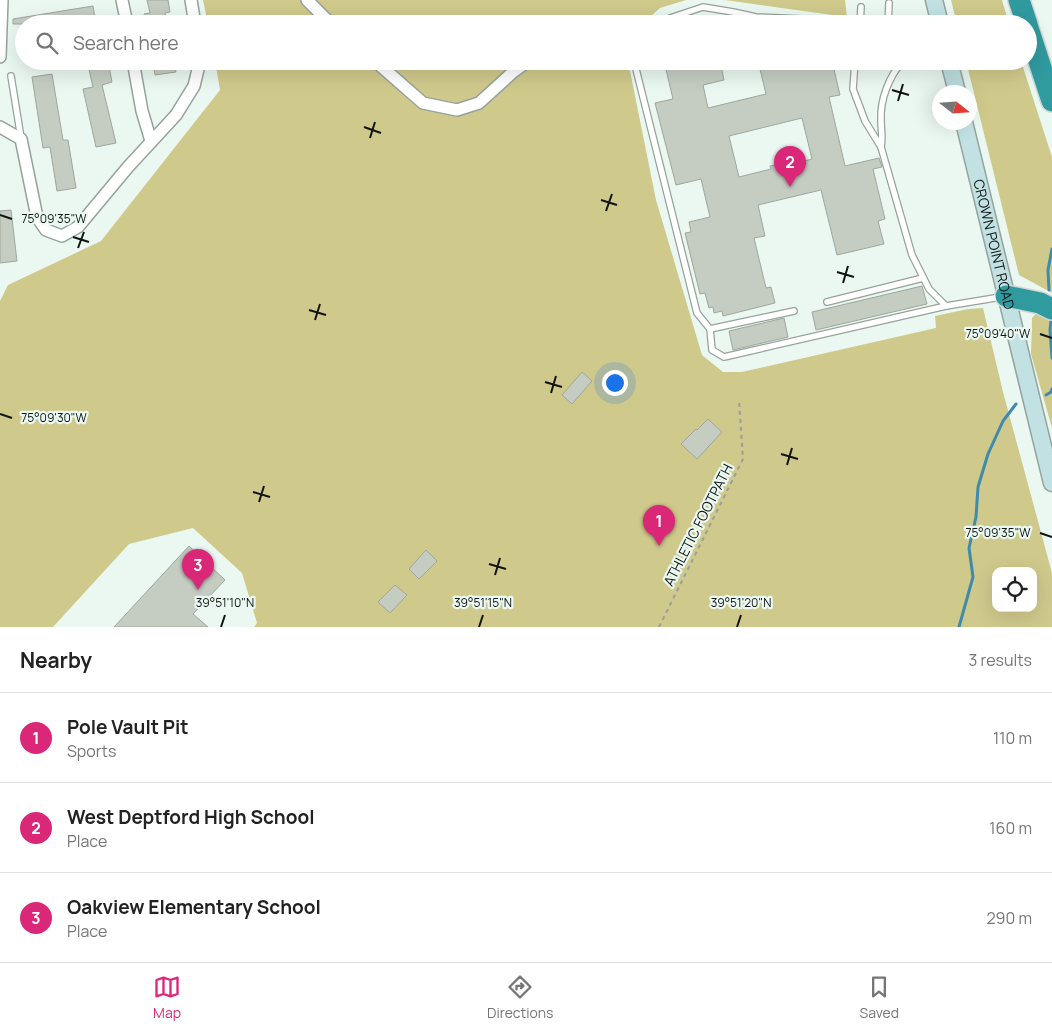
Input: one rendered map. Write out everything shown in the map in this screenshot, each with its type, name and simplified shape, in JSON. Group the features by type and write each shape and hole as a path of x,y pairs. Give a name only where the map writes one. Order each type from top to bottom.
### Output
{"highway":[{"path":"1019,0 1024,15"},
{"path":"1037,55 1052,101"},
{"path":"1006,296 1040,303 1052,309"}],"main road":[{"path":"934,0 938,15"},
{"path":"951,70 955,85"},
{"name":"CROWN POINT ROAD","path":"966,130 1052,483"}],"street":[{"path":"0,57 2,0"},
{"path":"122,0 125,15"},
{"path":"191,0 194,15"},
{"path":"307,0 322,15"},
{"path":"135,70 142,111 152,141"},
{"path":"0,127 21,139 37,217 46,230 62,236 78,227 176,115 194,86 198,70"},
{"path":"385,70 423,103 457,110 478,103 516,70"}],"lane":[{"path":"888,15 889,2"},
{"path":"861,7 861,15"},
{"path":"680,15 703,8 747,15"},
{"path":"636,70 696,313 710,329 712,350 724,357 946,306 1006,296"},
{"path":"854,70 853,88 865,121 881,147 912,255 929,289 946,306"},
{"path":"881,147 883,135 880,119 883,101 890,77 896,70"},
{"path":"11,76 21,139"},
{"path":"827,302 923,278"},
{"path":"710,329 794,311"}],"path":[{"name":"ATHLETIC FOOTPATH","path":"658,627 743,459 739,400"}],"shaded area":[{"path":"203,0 686,0 660,8 652,15 206,15"},
{"path":"725,0 845,0 847,15 833,15"},
{"path":"951,0 1002,0 1006,15 955,15"},
{"path":"217,70 630,70 656,200 702,355 723,372 742,372 936,328 935,316 983,308 1003,392 1052,573 1052,627 254,627 257,623 242,573 193,528 129,544 53,627 0,627 0,301 8,285 101,241 220,90"},
{"path":"968,70 1024,70 1052,157 1052,293 1019,275 977,105 977,85 972,85"},
{"path":"1038,311 1052,321 1052,428 1031,354 1032,318"}],"building":[{"path":"147,0 168,0 170,12 165,13 165,15 144,15 150,13"},
{"path":"93,6 94,15 38,15"},
{"path":"89,70 110,70 112,82 102,85 116,143 96,147 83,89 93,87"},
{"path":"154,70 176,70 176,72 155,75"},
{"path":"666,70 722,70 724,80 703,85 708,108 766,94 760,70 834,70 840,95 829,97 845,166 879,158 882,167 873,169 885,219 878,221 884,244 837,255 821,190 758,205 765,236 754,238 766,288 771,287 775,303 723,316 722,311 714,313 713,307 709,308 705,293 700,294 685,233 691,232 689,222 710,217 701,179 676,185 655,103 673,99","holes":["802,118 812,159 781,167 780,164 770,166 771,169 739,177 729,136"]},
{"path":"52,74 63,140 68,140 76,188 57,191 50,147 43,148 32,77"},
{"path":"11,210 17,261 0,263 0,211"},
{"path":"922,286 927,304 816,330 812,312"},
{"path":"784,318 788,337 733,350 729,331"},
{"path":"582,372 592,381 572,404 562,395"},
{"path":"708,419 722,432 697,459 681,444"},
{"path":"189,546 225,580 193,614 208,627 114,627"},
{"path":"426,550 437,561 419,579 409,569"},
{"path":"395,585 407,595 390,613 378,602"}],"waterway":[{"path":"1049,290 1048,270 1052,249"},
{"path":"1051,321 1052,358"},
{"path":"1046,395 1052,389"},
{"path":"959,627 973,577 969,548 976,517 978,487 988,454 1003,421 1016,404"}],"place":[{"name":"West Deptford High School","path":"790,187"},
{"name":"Pole Vault Pit","path":"659,546"},
{"name":"Oakview Elementary School","path":"198,590"}]}
